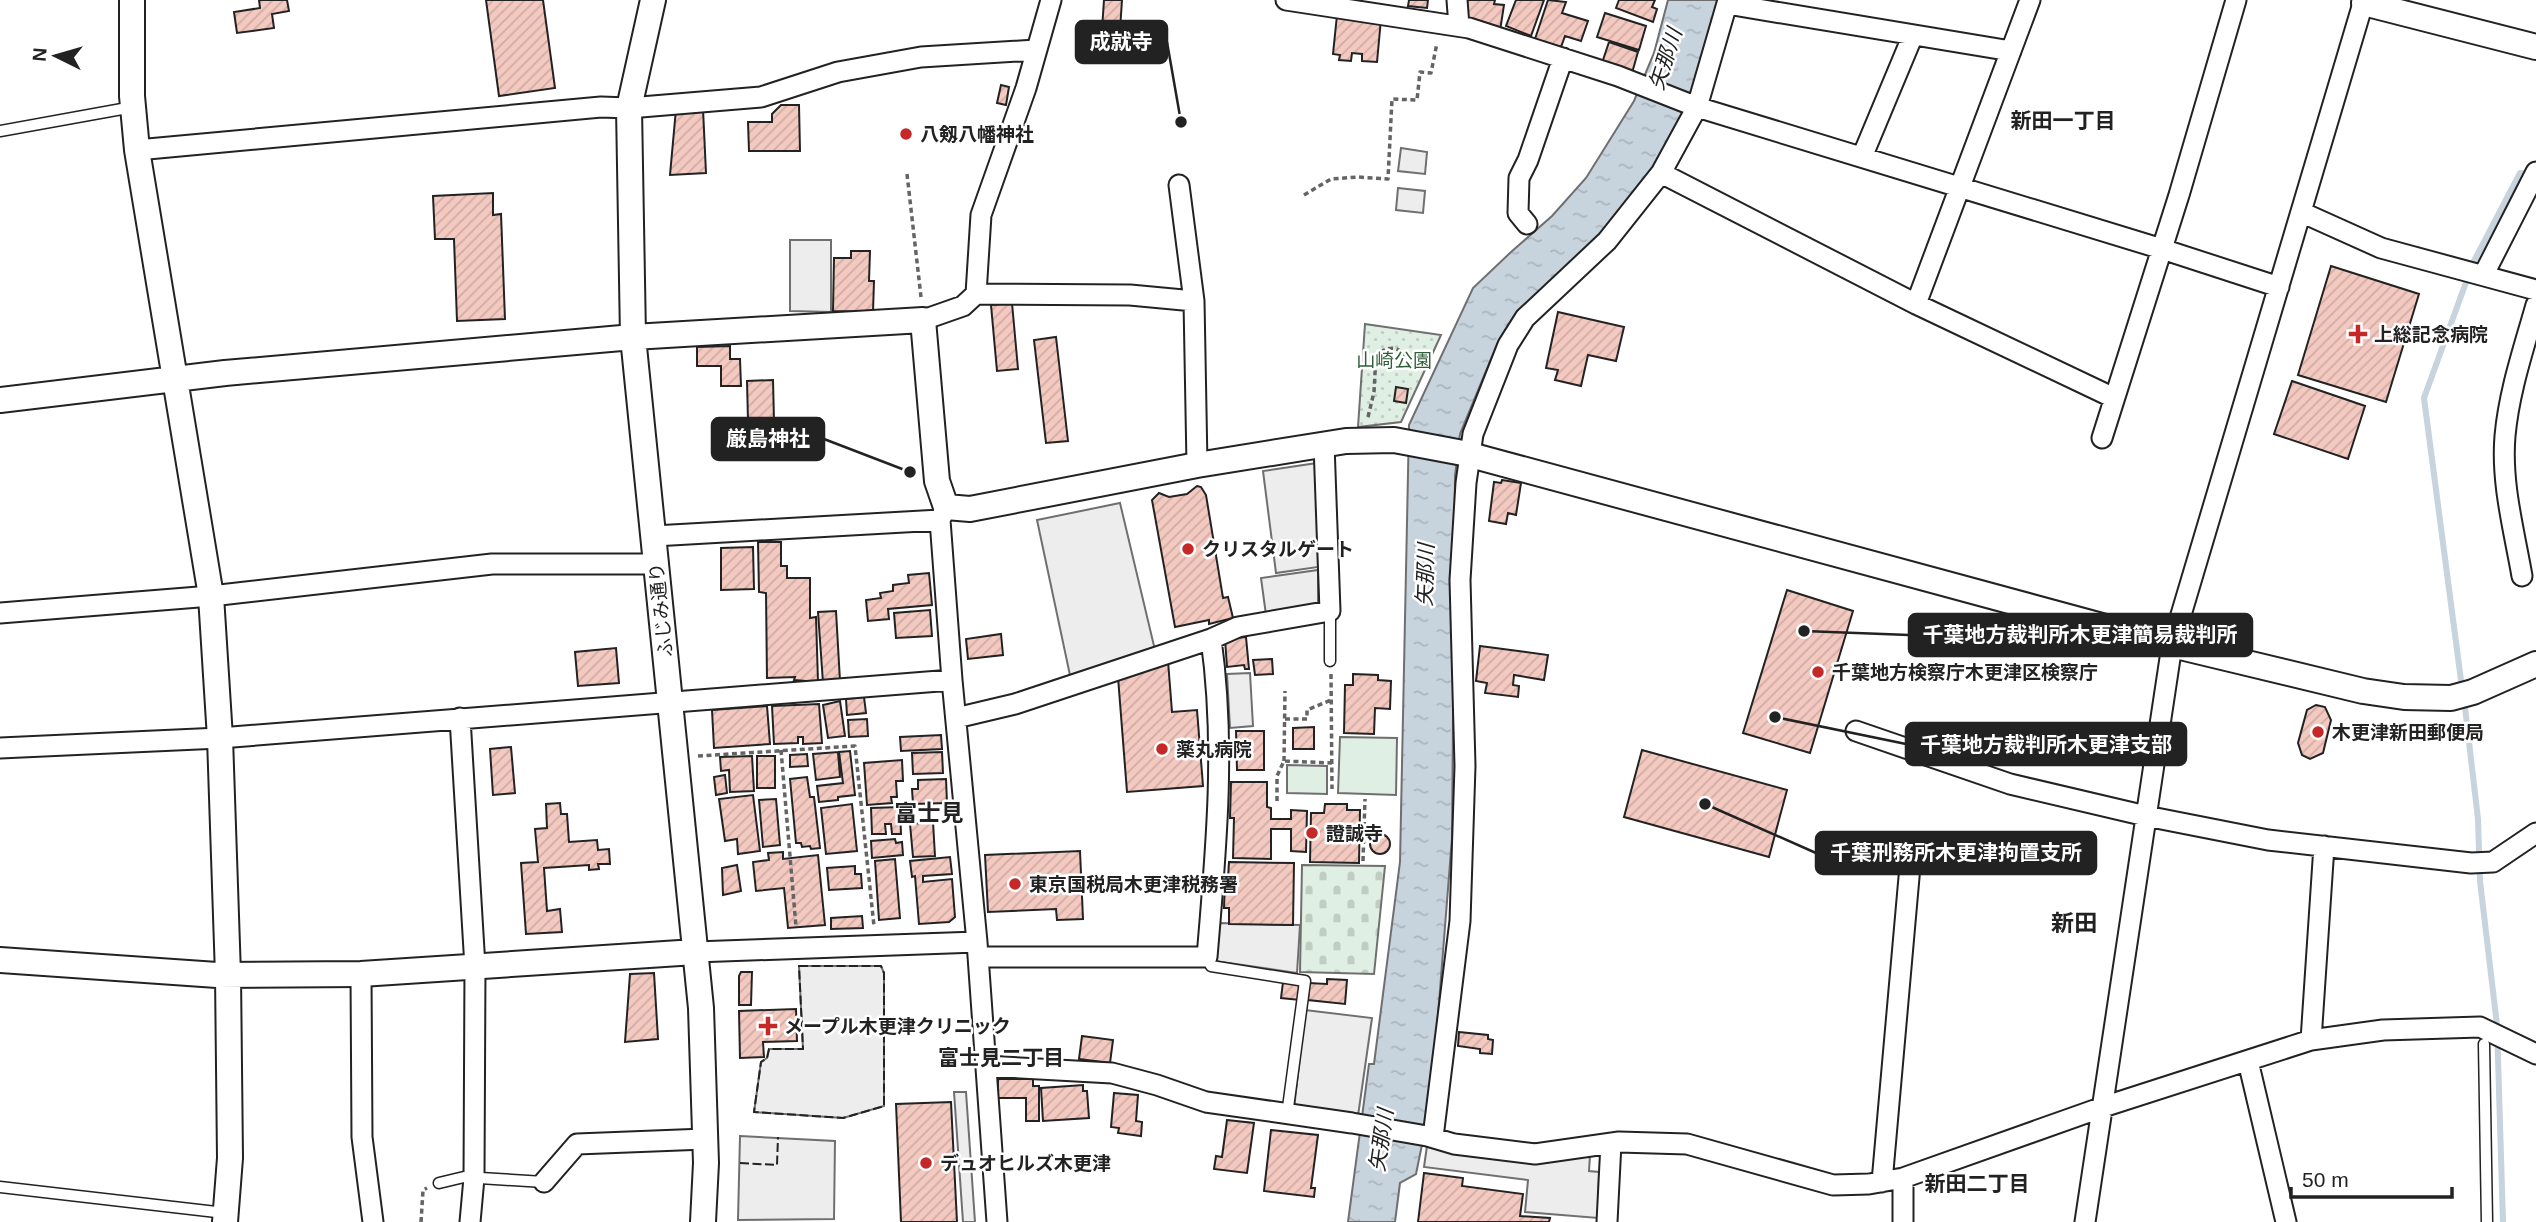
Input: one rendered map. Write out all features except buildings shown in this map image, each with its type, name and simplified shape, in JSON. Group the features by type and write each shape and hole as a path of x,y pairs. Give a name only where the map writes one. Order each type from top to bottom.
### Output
{"street":[{"path":"132,0 133,107 137,150 211,596 220,738 228,975 230,1158 226,1217"},
{"name":"ふじみ通り","path":"653,0 629,108 633,337 701,1008 705,1139 703,1222"},
{"path":"976,294 981,215 1026,88 1051,0"},
{"path":"1286,0 1469,27 1618,76 1697,107 2279,287"},
{"path":"1450,25 1457,0"},
{"path":"1916,304 2030,0"},
{"path":"2102,438 2236,0"},
{"path":"2085,1222 2172,645 2301,212 2360,1 2536,47"},
{"path":"1430,1137 1457,957 1463,871 1465,766 1460,580 1466,454 1508,345 1525,318 1607,241 1661,173 1697,107 1728,2 2011,51"},
{"path":"1862,157 1913,35"},
{"path":"137,150 601,107 629,108 761,97 838,72 921,57 1036,50"},
{"path":"1527,224 1518,213 1519,178 1528,160 1563,58"},
{"path":"1661,173 1916,304 2114,398"},
{"path":"2484,275 2532,180"},
{"path":"1179,185 1194,302 1198,466"},
{"path":"2301,212 2381,248 2536,290"},
{"path":"0,400 176,379 633,337 923,320 963,306 976,294 1130,295 1194,302"},
{"path":"2522,576 2506,491 2505,438 2512,391 2536,304"},
{"path":"923,320 937,481 943,514 952,680 977,949 997,1222"},
{"path":"654,536 943,514 1324,444 1395,440 1466,454 2172,645 2363,691 2404,697 2462,695 2536,664"},
{"path":"956,718 1015,704 1211,639 1238,626 1330,611 1324,444"},
{"path":"0,612 211,596 492,564 657,564"},
{"path":"0,960 228,975 360,974 695,952 977,949 1207,957 1217,840 1220,752 1211,639"},
{"path":"0,748 220,738 952,680"},
{"path":"460,718 475,967 474,1178 470,1222"},
{"path":"1856,731 2010,784 2146,816 2268,840 2471,863 2493,862 2536,833"},
{"path":"2311,1041 2324,846"},
{"path":"1882,1182 1910,866"},
{"path":"360,974 362,1137 373,1222"},
{"path":"986,1066 1112,1073 1206,1102 1352,1123 1454,1144 1535,1154 1611,1143 1687,1144 1833,1185 1903,1178 2103,1107 2311,1041 2383,1030 2482,1036 2516,1045 2536,1054"},
{"path":"2248,1060 2286,1222"},
{"path":"544,1182 577,1144 705,1139"},
{"path":"1607,1222 1611,1143"},
{"path":"1903,1178 1903,1222"}],"lane":[{"path":"0,131 133,107"},
{"path":"1330,611 1330,661"},
{"path":"1207,957 1211,966 1305,981 1287,1115"},
{"path":"2482,1036 2487,1222"},
{"path":"439,1183 464,1177 544,1182"},
{"path":"0,1187 226,1217"}],"path":[{"path":"1304,195 1331,180 1358,177 1388,180 1392,99 1418,100 1420,72 1431,73 1450,25"},
{"path":"907,174 923,320"},
{"path":"1368,426 1368,409 1374,392 1376,355 1388,348 1395,348 1407,356 1413,368"},
{"path":"1330,661 1332,789"},
{"path":"1277,801 1277,776 1284,761 1287,738 1284,719 1285,691"},
{"path":"1284,719 1307,719 1307,710 1332,700"},
{"path":"698,756 855,746 874,928"},
{"path":"781,750 796,927"},
{"path":"1333,754 1339,754"},
{"path":"1284,761 1332,763"},
{"path":"1363,861 1365,799"},
{"path":"421,1222 423,1190 439,1183"}],"green space":[{"name":"山崎公園","path":"1365,324 1441,335 1401,422 1358,427"},
{"path":"1340,737 1397,738 1396,795 1338,793"},
{"path":"1287,765 1327,766 1327,794 1287,793"},
{"path":"1302,865 1385,866 1374,974 1300,972"}],"shaded area":[{"path":"1401,148 1427,152 1425,174 1398,171"},
{"path":"1398,188 1425,191 1423,213 1396,210"},
{"path":"790,240 831,240 831,312 790,311"},
{"path":"1317,463 1318,567 1276,573 1263,471"},
{"path":"1120,503 1155,650 1071,680 1037,520"},
{"path":"1318,570 1318,606 1266,615 1261,578"},
{"path":"1250,673 1253,726 1230,728 1227,674"},
{"path":"1219,923 1300,925 1297,973 1215,961"},
{"path":"799,966 881,966 884,973 884,1106 843,1118 754,1112 761,1062 767,1058 769,1049 803,1049"},
{"path":"1305,1010 1372,1018 1358,1116 1294,1109"},
{"path":"954,1092 966,1092 975,1222 963,1222"},
{"path":"740,1136 835,1141 834,1219 738,1220"},
{"path":"1427,1146 1478,1156 1542,1163 1590,1155 1589,1171 1599,1172 1598,1218 1525,1212 1528,1180 1424,1167"}],"water":[{"name":"矢那川","path":"1668,0 1721,0 1693,92 1656,164 1599,237 1520,311 1498,342 1460,434 1455,476 1452,838 1437,1028 1440,1031 1416,1174 1400,1183 1395,1222 1348,1222 1369,1064 1374,1064 1400,862 1409,425 1473,288 1552,216 1586,178 1634,101 1654,53"}],"waterway":[{"path":"2462,688 2424,398 2473,263 2520,173 2531,174"},
{"path":"2464,699 2478,819 2480,881 2497,1025 2503,1222"}],"fence":[{"path":"799,966 881,966 884,973 884,1106 843,1118 754,1112 761,1062 767,1058 769,1049 803,1049 799,966"},
{"path":"740,1163 777,1165 778,1137"}],"place":[{"name":"成就寺","path":"1181,122"},
{"name":"八剱八幡神社","path":"906,134"},
{"name":"上総記念病院","path":"2358,334"},
{"name":"厳島神社","path":"910,472"},
{"name":"クリスタルゲート","path":"1188,549"},
{"name":"千葉地方裁判所木更津簡易裁判所","path":"1804,631"},
{"name":"千葉地方検察庁木更津区検察庁","path":"1818,672"},
{"name":"千葉地方裁判所木更津支部","path":"1775,717"},
{"name":"木更津新田郵便局","path":"2318,732"},
{"name":"薬丸病院","path":"1162,749"},
{"name":"千葉刑務所木更津拘置支所","path":"1705,804"},
{"name":"證誠寺","path":"1312,833"},
{"name":"東京国税局木更津税務署","path":"1015,884"},
{"name":"メープル木更津クリニック","path":"768,1026"},
{"name":"デュオヒルズ木更津","path":"926,1163"}],"district":[{"name":"新田一丁目","path":"2063,120"},
{"name":"富士見","path":"929,813"},
{"name":"新田","path":"2074,923"},
{"name":"富士見二丁目","path":"1001,1057"},
{"name":"新田二丁目","path":"1977,1183"}]}
